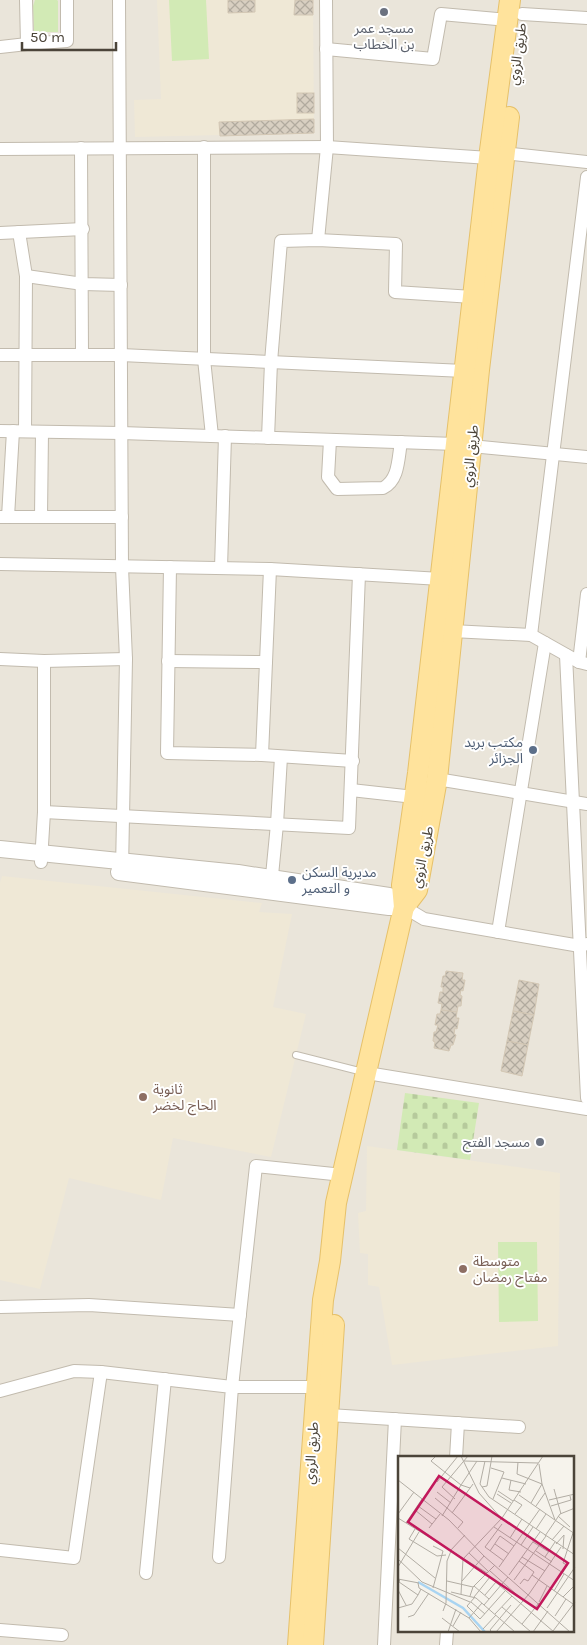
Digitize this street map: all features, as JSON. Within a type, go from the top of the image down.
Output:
[{"type":"main road","name":"طريق الزوي","points":[[298,1645],[323,1387],[323,1300],[330,1261],[336,1203],[404,907],[402,885],[441,580],[463,445],[516,8]]},
{"type":"main road","name":"طريق الزوي","points":[[404,907],[417,890],[437,779],[452,631],[463,445],[464,371],[473,297],[497,156]]},
{"type":"main road","name":"طريق الزوي","points":[[313,1645],[329,1415],[323,1387]]},
{"type":"street","points":[[26,0],[28,44]]},
{"type":"street","points":[[0,47],[67,41],[67,0]]},
{"type":"street","points":[[119,0],[122,567],[126,659],[122,867]]},
{"type":"street","points":[[318,240],[327,147],[326,0]]},
{"type":"street","points":[[326,49],[433,58],[441,14],[516,8],[587,18]]},
{"type":"street","points":[[204,147],[204,359],[219,436],[221,568]]},
{"type":"street","points":[[0,149],[327,147],[587,162]]},
{"type":"street","points":[[82,148],[82,355]]},
{"type":"street","points":[[531,636],[587,177]]},
{"type":"street","points":[[0,233],[83,229]]},
{"type":"street","points":[[19,232],[26,276],[26,355],[13,431],[4,517],[122,517]]},
{"type":"street","points":[[268,438],[271,362],[281,241],[318,240],[396,244],[395,292],[473,297]]},
{"type":"street","points":[[26,276],[82,284],[121,284]]},
{"type":"street","points":[[0,355],[121,355],[464,371]]},
{"type":"street","points":[[13,431],[401,442],[463,445],[587,457]]},
{"type":"street","points":[[41,517],[42,432]]},
{"type":"street","points":[[330,440],[328,477],[337,489],[383,488],[389,485],[394,479],[401,442]]},
{"type":"street","points":[[0,564],[270,569],[441,580]]},
{"type":"street","points":[[170,568],[167,753],[262,755],[352,761]]},
{"type":"street","points":[[262,755],[270,569]]},
{"type":"street","points":[[44,812],[349,828],[359,574]]},
{"type":"street","points":[[452,631],[531,636],[583,663],[587,595]]},
{"type":"street","points":[[498,932],[545,643]]},
{"type":"street","points":[[566,655],[573,803],[584,945],[587,1098]]},
{"type":"street","points":[[0,659],[44,661],[126,659]]},
{"type":"street","points":[[41,857],[44,812],[44,661]]},
{"type":"street","points":[[168,661],[266,662]]},
{"type":"street","points":[[271,885],[281,757]]},
{"type":"street","points":[[437,779],[587,804]]},
{"type":"street","points":[[350,790],[414,797]]},
{"type":"street","points":[[0,849],[41,857],[271,885],[389,907],[404,907],[424,919],[584,945]]},
{"type":"street","points":[[0,858],[41,857]]},
{"type":"street","points":[[367,1073],[587,1108]]},
{"type":"street","points":[[219,1557],[232,1387],[256,1166],[343,1175]]},
{"type":"street","points":[[0,1307],[89,1305],[240,1315]]},
{"type":"street","points":[[0,1391],[74,1371],[101,1372],[232,1387],[323,1387]]},
{"type":"street","points":[[0,1550],[74,1558],[101,1372]]},
{"type":"street","points":[[146,1573],[165,1379]]},
{"type":"street","points":[[329,1415],[519,1427]]},
{"type":"street","points":[[384,1645],[395,1419]]},
{"type":"street","points":[[456,1456],[458,1423]]},
{"type":"street","points":[[0,1630],[62,1635]]},
{"type":"street","points":[[446,1632],[446,1645]]},
{"type":"lane","points":[[296,1055],[367,1073]]},
{"type":"shaded area","points":[[0,0],[587,0],[587,1645],[0,1645]]},
{"type":"shaded area","points":[[157,0],[313,0],[314,133],[135,137],[134,100],[161,99]]},
{"type":"shaded area","name":"ثانوية الحاج لخضر","points":[[2,876],[262,903],[259,912],[292,914],[273,1007],[306,1014],[271,1157],[173,1138],[161,1200],[69,1178],[40,1289],[0,1280],[0,883]]},
{"type":"shaded area","name":"متوسطة مفتاح رمضان","points":[[367,1146],[560,1173],[558,1346],[392,1365],[379,1287],[368,1285],[368,1254],[360,1253],[358,1213],[366,1211]]},
{"type":"green space","points":[[35,0],[58,1],[58,32],[34,32],[33,6]]},
{"type":"green space","points":[[169,0],[206,0],[209,59],[172,61]]},
{"type":"green space","points":[[405,1093],[479,1103],[470,1160],[397,1150]]},
{"type":"green space","points":[[498,1242],[537,1242],[538,1321],[499,1322]]},
{"type":"building","points":[[228,0],[255,0],[255,12],[228,13]]},
{"type":"building","points":[[295,0],[313,0],[313,15],[294,15]]},
{"type":"building","points":[[297,93],[314,93],[314,113],[297,113]]},
{"type":"building","points":[[314,119],[314,133],[220,136],[219,122]]},
{"type":"building","points":[[446,971],[463,973],[462,980],[465,980],[463,991],[461,990],[460,995],[462,996],[461,1006],[458,1006],[457,1012],[441,1010],[442,1004],[438,1003],[440,992],[443,992],[443,987],[441,987]]},
{"type":"building","points":[[519,980],[539,984],[534,1015],[513,1011]]},
{"type":"building","points":[[441,1010],[457,1012],[456,1018],[459,1018],[457,1029],[455,1028],[454,1034],[456,1035],[453,1045],[451,1045],[449,1051],[434,1048],[434,1032],[436,1032],[438,1025],[435,1025],[437,1014],[440,1014]]},
{"type":"building","points":[[513,1011],[534,1015],[528,1045],[507,1041]]},
{"type":"building","points":[[507,1041],[528,1045],[522,1076],[501,1071]]},
{"type":"place","name":"مسجد عمر بن الخطاب","points":[[384,12]]},
{"type":"place","name":"مكتب بريد الجزائر","points":[[533,750]]},
{"type":"place","name":"مديرية السكن و التعمير","points":[[292,880]]},
{"type":"place","name":"ثانوية الحاج لخضر","points":[[143,1097]]},
{"type":"place","name":"مسجد الفتح","points":[[540,1142]]},
{"type":"place","name":"متوسطة مفتاح رمضان","points":[[463,1269]]}]
